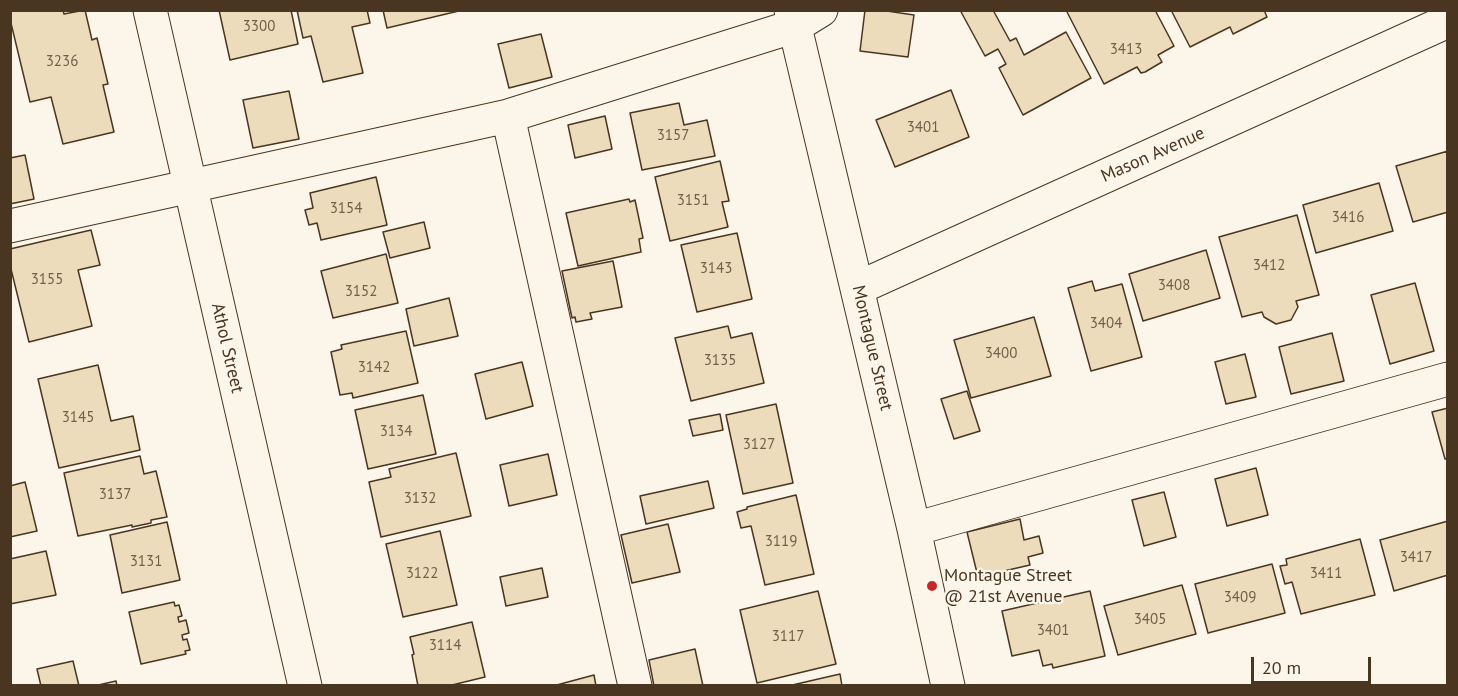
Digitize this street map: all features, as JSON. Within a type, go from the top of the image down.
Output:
[{"type":"street","name":"Athol Street","points":[[150,10],[305,686]]},
{"type":"street","points":[[10,226],[508,116],[802,16]]},
{"type":"street","name":"Montague Street","points":[[802,16],[858,288],[948,686]]},
{"type":"street","name":"Mason Avenue","points":[[858,288],[1448,21]]},
{"type":"street","points":[[508,116],[635,686]]},
{"type":"street","points":[[914,529],[1448,379]]},
{"type":"building","points":[[63,10],[64,14],[85,10],[92,40],[97,38],[108,84],[103,85],[114,132],[63,144],[51,97],[30,102],[10,11]]},
{"type":"building","points":[[219,10],[291,10],[298,44],[230,60]]},
{"type":"building","points":[[297,10],[367,10],[370,23],[352,27],[363,73],[323,82],[311,36],[303,38]]},
{"type":"building","points":[[383,10],[463,10],[387,28]]},
{"type":"building","points":[[865,10],[914,15],[908,57],[860,51]]},
{"type":"building","points":[[960,10],[993,10],[1010,41],[1016,38],[1024,55],[1066,32],[1091,78],[1023,115],[999,68],[1006,64],[998,49],[985,56]]},
{"type":"building","points":[[1066,10],[1155,10],[1174,46],[1158,55],[1162,62],[1145,72],[1141,73],[1137,67],[1104,84]]},
{"type":"building","points":[[1171,10],[1264,10],[1267,17],[1233,34],[1230,27],[1190,47]]},
{"type":"building","points":[[541,34],[552,77],[509,88],[498,44]]},
{"type":"building","points":[[951,90],[969,137],[895,167],[876,120]]},
{"type":"building","points":[[289,91],[299,139],[253,148],[243,100]]},
{"type":"building","points":[[679,103],[684,125],[707,120],[715,156],[642,170],[630,113]]},
{"type":"building","points":[[605,116],[612,149],[575,158],[568,125]]},
{"type":"building","points":[[1448,151],[1448,212],[1413,222],[1396,166]]},
{"type":"building","points":[[25,155],[34,199],[10,204],[10,158]]},
{"type":"building","points":[[720,161],[729,201],[722,202],[728,227],[670,241],[655,177]]},
{"type":"building","points":[[376,177],[387,225],[321,240],[317,223],[309,225],[305,210],[313,208],[310,193]]},
{"type":"building","points":[[1379,183],[1393,231],[1316,253],[1303,205]]},
{"type":"building","points":[[629,199],[630,202],[635,200],[643,238],[639,239],[641,252],[578,266],[566,213]]},
{"type":"building","points":[[1297,215],[1319,295],[1296,301],[1298,307],[1291,320],[1276,324],[1264,317],[1262,312],[1242,317],[1219,237]]},
{"type":"building","points":[[424,222],[430,248],[390,258],[383,232]]},
{"type":"building","points":[[91,230],[100,265],[78,270],[92,326],[29,342],[10,265],[10,249]]},
{"type":"building","points":[[737,233],[752,299],[697,312],[681,245]]},
{"type":"building","points":[[1206,250],[1220,298],[1143,321],[1129,274]]},
{"type":"building","points":[[386,254],[398,303],[333,318],[321,271]]},
{"type":"building","points":[[613,261],[622,307],[590,313],[592,319],[576,322],[575,317],[572,318],[562,271]]},
{"type":"building","points":[[1092,281],[1095,291],[1122,284],[1142,357],[1091,371],[1068,288]]},
{"type":"building","points":[[1415,283],[1434,351],[1390,364],[1371,295]]},
{"type":"building","points":[[449,298],[458,336],[414,346],[406,309]]},
{"type":"building","points":[[1034,317],[1051,376],[971,398],[954,340]]},
{"type":"building","points":[[728,326],[731,338],[752,333],[764,383],[691,401],[675,338]]},
{"type":"building","points":[[406,331],[418,383],[353,398],[352,393],[340,395],[331,352],[342,349],[341,345]]},
{"type":"building","points":[[1332,333],[1344,381],[1291,394],[1279,347]]},
{"type":"building","points":[[1245,354],[1256,397],[1226,404],[1215,362]]},
{"type":"building","points":[[522,362],[533,406],[486,419],[475,374]]},
{"type":"building","points":[[98,365],[111,421],[133,416],[140,450],[59,468],[38,379]]},
{"type":"building","points":[[967,391],[980,431],[954,439],[941,399]]},
{"type":"building","points":[[423,395],[436,454],[368,469],[355,410]]},
{"type":"building","points":[[776,404],[793,483],[743,494],[726,415]]},
{"type":"building","points":[[1448,408],[1448,458],[1445,459],[1432,412]]},
{"type":"building","points":[[720,414],[723,430],[693,436],[689,420]]},
{"type":"building","points":[[456,453],[471,516],[381,537],[369,482],[391,477],[389,469]]},
{"type":"building","points":[[548,454],[557,495],[509,506],[500,465]]},
{"type":"building","points":[[140,456],[144,474],[156,471],[167,517],[151,520],[151,523],[78,536],[64,473]]},
{"type":"building","points":[[1256,468],[1268,515],[1227,526],[1215,479]]},
{"type":"building","points":[[708,481],[714,508],[646,524],[640,496]]},
{"type":"building","points":[[25,482],[37,531],[10,537],[10,486]]},
{"type":"building","points":[[1164,492],[1176,537],[1144,546],[1132,500]]},
{"type":"building","points":[[796,495],[814,574],[765,585],[751,526],[741,528],[737,512],[747,507]]},
{"type":"building","points":[[1020,519],[1024,540],[1039,536],[1043,553],[1028,557],[1030,565],[978,577],[967,532]]},
{"type":"building","points":[[1448,521],[1448,575],[1394,591],[1380,540]]},
{"type":"building","points":[[167,522],[180,580],[122,593],[110,535]]},
{"type":"building","points":[[668,524],[680,572],[632,583],[621,535]]},
{"type":"building","points":[[440,531],[457,605],[403,617],[386,544]]},
{"type":"building","points":[[1360,539],[1375,595],[1301,614],[1292,582],[1285,584],[1280,566],[1287,565],[1286,559]]},
{"type":"building","points":[[46,551],[56,595],[10,604],[10,559]]},
{"type":"building","points":[[1272,564],[1285,613],[1208,633],[1195,584]]},
{"type":"building","points":[[542,568],[548,597],[506,606],[500,577]]},
{"type":"building","points":[[1182,585],[1196,634],[1118,655],[1104,606]]},
{"type":"building","points":[[818,591],[836,664],[757,683],[740,610]]},
{"type":"building","points":[[1090,591],[1105,656],[1053,668],[1052,664],[1043,666],[1039,650],[1012,656],[1002,611]]},
{"type":"building","points":[[174,602],[175,606],[179,605],[182,616],[178,617],[179,622],[186,620],[189,633],[182,635],[183,640],[187,639],[190,650],[185,651],[186,654],[141,664],[129,612]]},
{"type":"building","points":[[472,622],[485,677],[448,686],[418,686],[410,637]]},
{"type":"building","points":[[695,649],[703,686],[654,686],[649,660]]},
{"type":"building","points":[[73,661],[79,686],[41,686],[37,669]]},
{"type":"building","points":[[840,674],[842,686],[788,686]]},
{"type":"building","points":[[594,675],[596,686],[553,686]]},
{"type":"building","points":[[116,681],[117,686],[94,686]]},
{"type":"place","name":"Montague Street @ 21st Avenue","points":[[932,586]]}]
